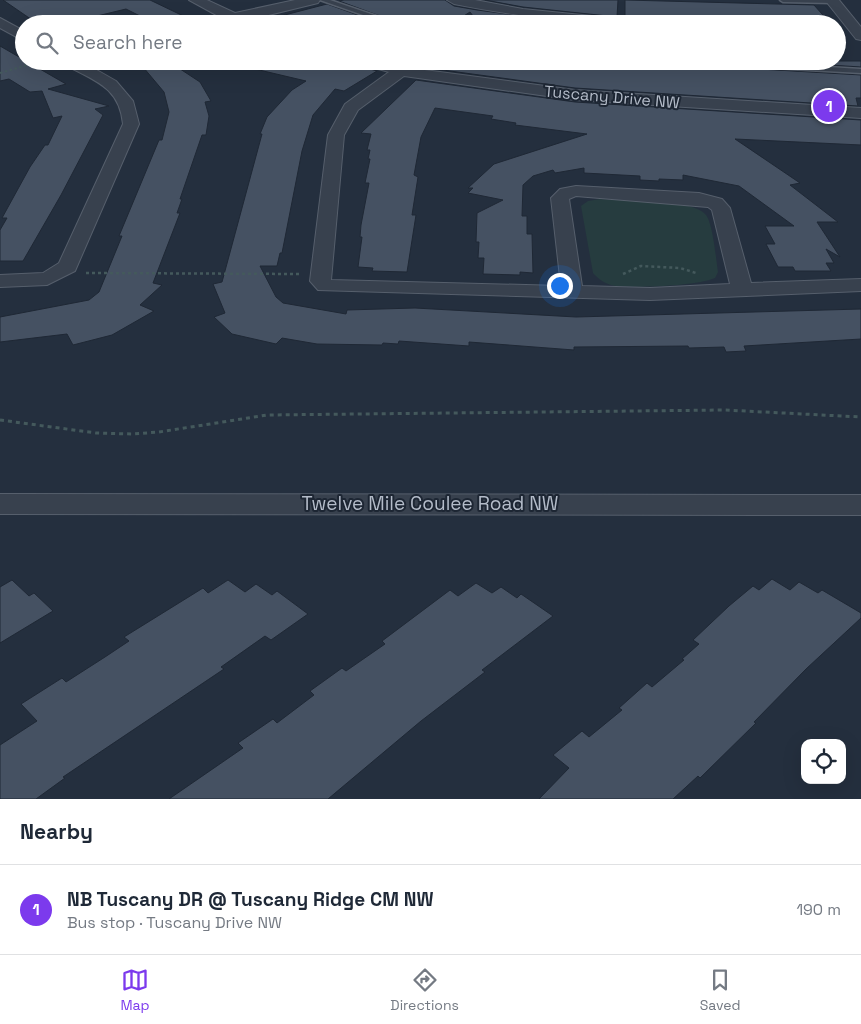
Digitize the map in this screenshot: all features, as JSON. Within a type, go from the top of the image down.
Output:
[{"type":"street","points":[[196,0],[228,15]]},
{"type":"street","points":[[242,15],[313,0]]},
{"type":"street","points":[[832,0],[844,15]]},
{"type":"street","points":[[462,1],[550,15]]},
{"type":"street","points":[[846,18],[859,34]]},
{"type":"street","points":[[0,22],[15,31]]},
{"type":"street","points":[[846,33],[859,34]]},
{"type":"street","points":[[0,281],[47,279],[68,268],[131,124],[131,111],[126,98],[111,83],[86,70]]},
{"type":"street","name":"Tuscany Drive NW","points":[[397,70],[575,95],[861,113]]},
{"type":"street","points":[[401,71],[350,107],[336,135],[320,281],[325,286],[650,294],[861,285]]},
{"type":"street","points":[[572,293],[560,198],[566,193],[576,191],[699,198],[716,203],[721,208],[742,289]]},
{"type":"street","name":"Twelve Mile Coulee Road NW","points":[[0,504],[861,505]]},
{"type":"lane","points":[[323,0],[369,15]]},
{"type":"lane","points":[[782,0],[832,0]]},
{"type":"lane","points":[[843,70],[861,71]]},
{"type":"path","points":[[0,73],[15,69]]},
{"type":"path","points":[[63,272],[321,274]]},
{"type":"path","points":[[0,420],[88,432],[132,434],[159,432],[267,415],[725,410],[861,418]]},
{"type":"green space","points":[[600,199],[673,203],[699,210],[706,215],[711,226],[718,272],[715,278],[681,285],[638,287],[613,285],[601,280],[593,273],[581,206],[588,201]]},
{"type":"building","points":[[3,0],[150,0],[181,15],[138,15],[126,9],[101,15],[25,15]]},
{"type":"building","points":[[445,0],[454,6],[514,15],[472,15],[470,12],[465,15],[377,15],[339,1]]},
{"type":"building","points":[[485,0],[618,0],[617,15],[598,15],[523,7]]},
{"type":"building","points":[[625,0],[814,5],[823,15],[625,15]]},
{"type":"building","points":[[327,4],[358,15],[285,15]]},
{"type":"building","points":[[0,46],[15,55],[15,70],[42,70],[66,84],[48,89],[109,106],[95,109],[103,115],[61,195],[23,261],[0,261],[0,230],[7,218],[2,218],[30,167],[45,145],[48,145],[62,116],[53,118],[42,91],[30,92],[9,79],[0,81]]},
{"type":"building","points":[[846,61],[861,61],[861,67],[846,66]]},
{"type":"building","points":[[146,70],[182,70],[200,82],[211,101],[205,102],[209,116],[206,135],[202,135],[180,199],[182,199],[177,213],[180,213],[153,283],[162,285],[140,305],[154,311],[112,335],[73,345],[67,334],[0,342],[0,317],[89,300],[99,292],[122,236],[119,236],[159,140],[162,140],[169,112],[164,92]]},
{"type":"building","points":[[259,70],[377,71],[344,91],[335,89],[313,115],[302,151],[282,253],[280,253],[277,266],[260,266],[276,297],[283,303],[346,314],[347,310],[415,308],[576,317],[861,309],[861,339],[744,346],[746,351],[726,352],[724,347],[574,347],[574,350],[469,342],[469,346],[399,341],[398,344],[383,343],[382,345],[317,344],[282,338],[276,344],[232,334],[214,317],[225,313],[213,284],[222,282],[262,134],[260,134],[267,117],[292,90],[306,81]]},
{"type":"building","points":[[443,70],[777,70],[861,75],[861,98],[856,98],[858,106],[575,88]]},
{"type":"building","points":[[416,80],[575,102],[861,120],[861,145],[735,139],[800,183],[790,185],[838,222],[817,222],[840,257],[826,249],[834,263],[826,263],[831,271],[795,271],[793,267],[778,267],[766,244],[775,244],[765,226],[794,226],[739,186],[683,175],[683,180],[640,180],[640,176],[584,173],[584,168],[555,173],[553,170],[533,176],[523,185],[522,216],[527,216],[527,234],[532,234],[533,273],[520,272],[520,275],[483,274],[484,258],[478,258],[479,242],[476,242],[477,213],[503,200],[468,193],[473,188],[468,188],[494,164],[587,134],[515,125],[516,123],[491,119],[493,116],[435,108],[421,137],[414,175],[418,177],[412,215],[416,215],[407,272],[372,271],[373,268],[358,267],[362,237],[360,237],[361,225],[369,183],[365,183],[370,159],[368,159],[370,150],[367,150],[371,134],[361,133]]},
{"type":"building","points":[[772,579],[790,590],[799,582],[818,593],[822,590],[861,613],[861,618],[806,669],[754,722],[756,723],[700,778],[698,776],[673,799],[539,799],[569,768],[553,755],[582,731],[589,737],[622,710],[619,708],[647,683],[652,687],[684,660],[682,659],[699,644],[693,640],[729,606],[753,586],[759,590]]},
{"type":"building","points":[[12,580],[29,596],[34,593],[53,611],[0,643],[0,587]]},
{"type":"building","points":[[228,580],[245,592],[256,584],[272,595],[277,591],[308,614],[271,640],[265,636],[221,667],[224,669],[63,777],[65,778],[36,799],[0,799],[0,745],[37,721],[21,704],[62,678],[66,682],[129,641],[124,637],[203,588],[208,593]]},
{"type":"building","points":[[476,583],[492,593],[501,587],[517,598],[521,594],[553,616],[482,670],[485,672],[421,721],[328,799],[169,799],[243,748],[238,743],[273,719],[277,723],[314,695],[310,691],[342,668],[346,671],[385,644],[382,641],[450,590],[458,596]]},
{"type":"place","name":"NB Tuscany DR @ Tuscany Ridge CM NW","points":[[829,106]]}]
